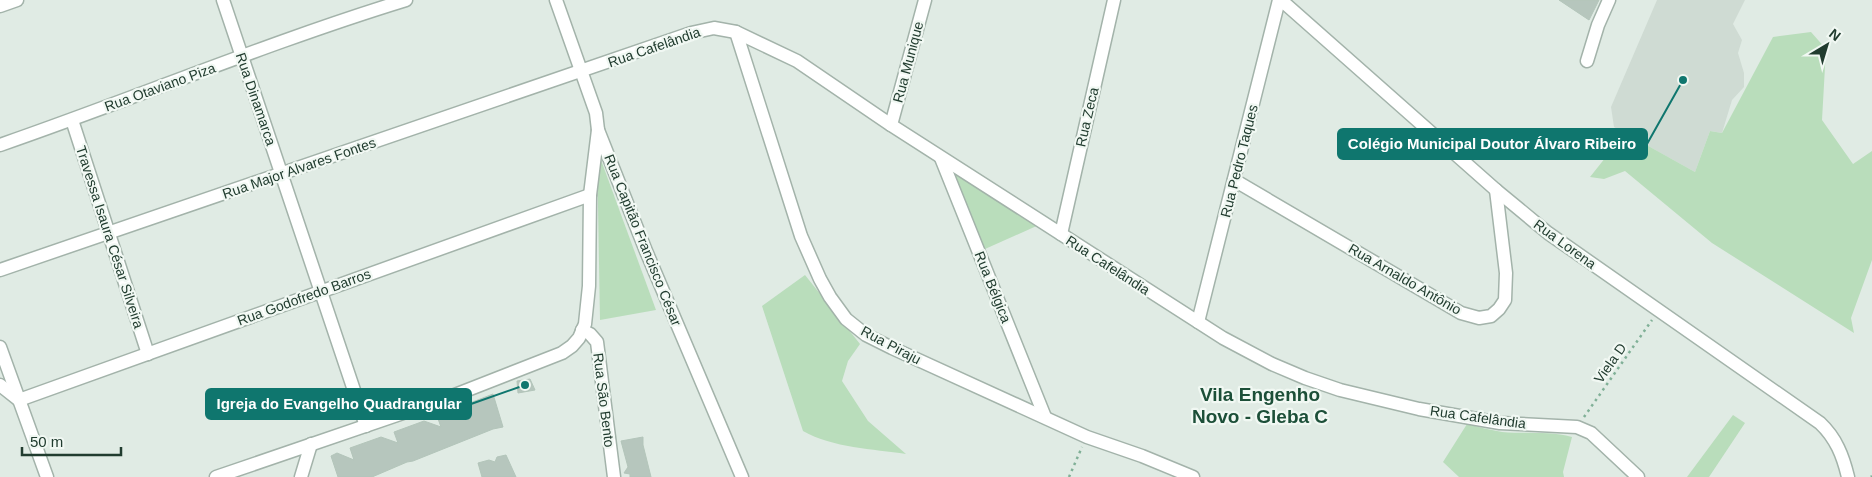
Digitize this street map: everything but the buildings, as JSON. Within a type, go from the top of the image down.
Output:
[{"type":"street","points":[[0,6],[17,0]]},
{"type":"street","name":"Rua Dinamarca","points":[[223,0],[366,426]]},
{"type":"street","name":"Rua Otaviano Piza","points":[[0,145],[242,56],[406,0]]},
{"type":"street","name":"Rua Capitão Francisco César","points":[[556,0],[596,113],[598,130],[646,250],[742,477]]},
{"type":"street","name":"Rua Munique","points":[[890,125],[925,0]]},
{"type":"street","name":"Rua Zeca","points":[[1061,234],[1114,0]]},
{"type":"street","name":"Rua Pedro Taques","points":[[1198,322],[1280,0]]},
{"type":"street","name":"Rua Lorena","points":[[1280,0],[1496,190],[1548,233],[1820,423],[1830,432],[1838,445],[1848,477]]},
{"type":"street","points":[[1587,60],[1598,25],[1609,0]]},
{"type":"street","name":"Rua Cafelândia","points":[[598,66],[691,33],[714,28],[736,32],[797,61],[890,125],[1223,338],[1272,364],[1340,390],[1419,409],[1500,423],[1577,427],[1591,433],[1638,477]]},
{"type":"street","name":"Rua Piraju","points":[[736,32],[801,236],[830,297],[846,318],[866,335],[883,344],[1087,437],[1142,456],[1193,477]]},
{"type":"street","name":"Rua Major Alvares Fontes","points":[[0,270],[598,66]]},
{"type":"street","name":"Travessa Isaura César Silveira","points":[[72,120],[148,354]]},
{"type":"street","points":[[216,477],[447,398],[562,353],[572,346],[585,324],[588,305],[590,194],[598,130]]},
{"type":"street","name":"Rua Bélgica","points":[[942,158],[1045,417]]},
{"type":"street","name":"Rua Arnaldo Antônio","points":[[1234,180],[1461,313],[1479,318],[1491,316],[1506,300],[1506,273],[1496,190]]},
{"type":"street","name":"Rua Godofredo Barros","points":[[19,400],[590,194]]},
{"type":"street","name":"Rua São Bento","points":[[582,330],[590,334],[597,342],[614,477]]},
{"type":"street","points":[[0,347],[47,477]]},
{"type":"street","points":[[0,384],[19,400]]},
{"type":"street","points":[[300,477],[311,444]]},
{"type":"path","name":"Viela D","points":[[1577,427],[1659,310]]},
{"type":"path","points":[[1069,477],[1087,437]]},
{"type":"shaded area","points":[[1657,0],[1745,0],[1733,24],[1742,40],[1738,53],[1744,73],[1744,87],[1732,100],[1722,133],[1710,131],[1695,172],[1614,127],[1611,107]]},
{"type":"green space","points":[[1811,32],[1826,49],[1822,120],[1853,164],[1872,151],[1872,260],[1851,318],[1854,333],[1712,243],[1625,171],[1604,179],[1590,177],[1625,133],[1695,172],[1710,131],[1722,133],[1773,37]]},
{"type":"green space","points":[[597,149],[656,310],[600,320]]},
{"type":"green space","points":[[946,164],[1041,224],[985,249]]},
{"type":"green space","points":[[805,275],[860,344],[848,361],[842,381],[868,421],[906,454],[840,444],[815,437],[803,431],[762,306]]},
{"type":"green space","points":[[1733,415],[1745,423],[1709,477],[1687,477]]},
{"type":"green space","points":[[1467,424],[1502,432],[1546,433],[1572,437],[1563,472],[1564,477],[1459,477],[1443,462]]},
{"type":"place","name":"Colégio Municipal Doutor Álvaro Ribeiro","points":[[1683,80]]},
{"type":"place","name":"Igreja do Evangelho Quadrangular","points":[[525,385]]},
{"type":"district","name":"Vila Engenho Novo - Gleba C","points":[[1260,405]]}]
